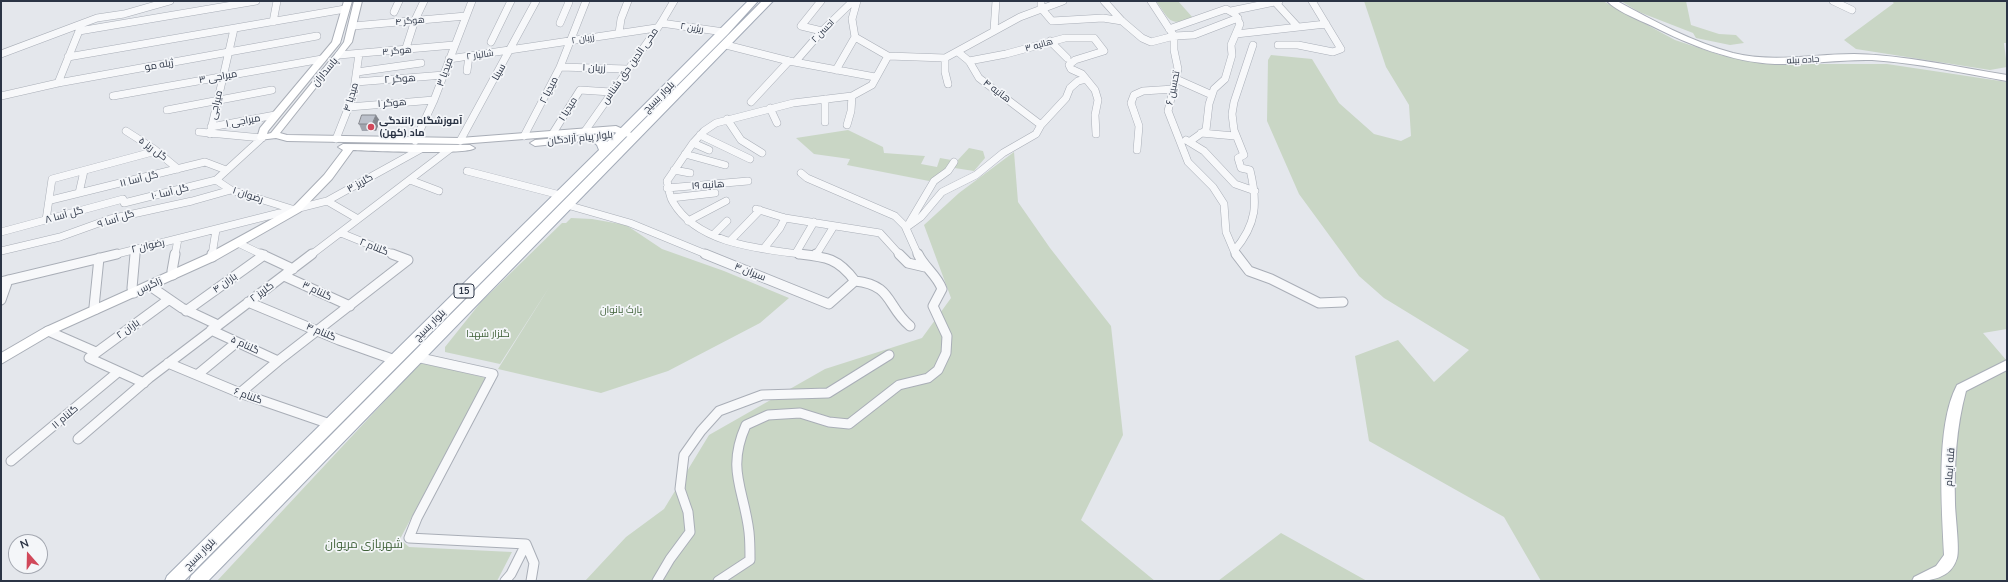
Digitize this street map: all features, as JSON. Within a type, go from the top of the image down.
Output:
[{"type":"main road","name":"پاسداران","points":[[276,135],[275,132],[348,42],[358,1]]},
{"type":"main road","name":"بلوار بسیج","points":[[173,581],[395,360],[564,200],[636,136],[725,39],[753,1]]},
{"type":"main road","name":"بلوار بسیج","points":[[198,581],[416,357],[564,200],[605,150],[768,1]]},
{"type":"main road","name":"جاده بیله","points":[[1611,1],[1669,32],[1714,49],[1739,56],[1773,61],[1854,57],[1898,61],[2007,78]]},
{"type":"main road","points":[[276,135],[262,138],[262,130],[336,43],[347,5]]},
{"type":"main road","name":"بلوار پیام آزادگان","points":[[262,138],[268,142],[292,145],[350,148],[418,145],[616,129],[622,133]]},
{"type":"main road","points":[[622,133],[636,136]]},
{"type":"main road","name":"بلوار پیام آزادگان","points":[[276,135],[287,138],[336,139],[450,149],[595,138],[622,133]]},
{"type":"main road","points":[[595,138],[602,143],[605,150]]},
{"type":"main road","name":"زاگرس","points":[[1,359],[48,331],[212,257],[296,210],[328,177],[350,148]]},
{"type":"main road","name":"قله ایمام","points":[[1919,581],[1941,570],[1951,557],[1948,488],[1954,409],[1961,388],[2007,365]]},
{"type":"street","points":[[1,54],[97,18],[124,14],[170,1]]},
{"type":"street","points":[[58,82],[79,31],[256,1]]},
{"type":"street","points":[[273,22],[277,1]]},
{"type":"street","points":[[394,12],[399,1]]},
{"type":"street","points":[[405,50],[415,20],[424,1]]},
{"type":"street","name":"میدیا ۳","points":[[418,145],[454,45],[472,1]]},
{"type":"street","points":[[491,42],[511,1]]},
{"type":"street","name":"سینا","points":[[460,141],[536,1]]},
{"type":"street","name":"میدیا ۲","points":[[524,136],[560,66],[580,11],[586,1]]},
{"type":"street","points":[[619,33],[621,19],[628,1]]},
{"type":"street","name":"محی الدین حق شناس","points":[[585,131],[627,69],[661,23],[674,1]]},
{"type":"street","points":[[821,1],[801,26],[822,31]]},
{"type":"street","name":"احسن ۲","points":[[751,102],[853,1]]},
{"type":"street","points":[[836,70],[855,37],[852,19],[857,1]]},
{"type":"street","points":[[994,30],[996,1]]},
{"type":"street","points":[[855,37],[888,56],[945,58],[1041,4],[1063,1]]},
{"type":"street","points":[[1104,1],[1122,21],[1147,41],[1151,42],[1174,36],[1194,35],[1238,18]]},
{"type":"street","points":[[1151,1],[1174,36]]},
{"type":"street","points":[[1239,1],[1245,8]]},
{"type":"street","points":[[1169,29],[1224,9],[1231,11],[1277,1],[1298,27]]},
{"type":"street","points":[[1278,45],[1298,45],[1334,52],[1341,49],[1340,45],[1312,1]]},
{"type":"street","points":[[1833,1],[1852,10]]},
{"type":"street","points":[[560,23],[569,2]]},
{"type":"street","points":[[1041,4],[1052,21],[1103,18],[1122,21]]},
{"type":"street","points":[[68,57],[273,22],[347,5]]},
{"type":"street","points":[[564,12],[580,11]]},
{"type":"street","points":[[1189,142],[1206,130],[1208,104],[1214,89],[1225,79],[1232,55],[1231,46],[1237,28],[1240,24],[1238,18],[1231,11]]},
{"type":"street","name":"هوگر ۴","points":[[353,26],[466,16]]},
{"type":"street","name":"ریژین ۲","points":[[661,23],[725,39],[792,61],[875,77]]},
{"type":"street","points":[[1236,34],[1326,24]]},
{"type":"street","name":"زریان ۲","points":[[510,51],[656,28]]},
{"type":"street","name":"میراجی","points":[[210,134],[227,53],[234,29]]},
{"type":"street","name":"ژیله مو","points":[[1,96],[58,82],[317,36]]},
{"type":"street","name":"هانیه ۳","points":[[969,61],[990,58],[1050,41],[1082,36],[1094,38],[1104,51],[1091,57],[1070,63],[1069,66],[1071,69],[1082,74],[1086,79]]},
{"type":"street","name":"تحسین ۶","points":[[1174,36],[1174,50],[1178,69],[1168,111],[1188,162],[1213,187],[1224,204],[1226,232],[1234,251],[1249,271],[1271,279],[1319,303],[1343,302]]},
{"type":"street","points":[[1050,41],[1067,58]]},
{"type":"street","name":"هوگر ۳","points":[[339,55],[454,45]]},
{"type":"street","points":[[1234,251],[1246,238],[1253,218],[1256,197],[1250,170],[1241,168],[1238,158],[1244,155],[1235,136],[1231,118],[1238,88],[1244,76],[1253,45]]},
{"type":"street","name":"شالیار ۲","points":[[449,59],[510,51]]},
{"type":"street","name":"هانیه ۴","points":[[958,52],[969,61],[979,78],[1041,125]]},
{"type":"street","name":"میدیا ۴","points":[[336,139],[349,106],[356,82],[359,54]]},
{"type":"street","points":[[467,71],[469,56]]},
{"type":"street","points":[[888,56],[875,77],[872,85],[852,96],[793,103],[716,123],[700,135],[693,143],[667,181],[667,188],[678,213],[697,228],[713,235],[731,240],[815,256],[841,265],[855,281],[873,283],[888,295],[901,320],[910,326]]},
{"type":"street","points":[[945,58],[945,72],[948,84]]},
{"type":"street","name":"میراجی ۳","points":[[113,96],[322,59]]},
{"type":"street","points":[[357,72],[420,63]]},
{"type":"street","name":"زریان ۱","points":[[560,66],[627,69]]},
{"type":"street","name":"هوگر ۲","points":[[356,82],[444,75]]},
{"type":"street","points":[[907,227],[921,218],[942,192],[976,175],[1003,153],[1036,134],[1041,125],[1066,98],[1070,88],[1086,79],[1095,90],[1098,100],[1095,115],[1096,134]]},
{"type":"street","points":[[1176,79],[1212,95]]},
{"type":"street","points":[[1137,150],[1139,141],[1139,123],[1136,111],[1131,103],[1134,94],[1143,91],[1174,89]]},
{"type":"street","points":[[167,110],[272,90]]},
{"type":"street","name":"میدیا ۱","points":[[553,133],[580,90],[611,92]]},
{"type":"street","points":[[847,124],[851,111],[852,96]]},
{"type":"street","points":[[825,99],[825,122]]},
{"type":"street","name":"هوگر ۱","points":[[349,106],[434,100]]},
{"type":"street","points":[[770,108],[778,123]]},
{"type":"street","name":"میراجی ۱","points":[[211,127],[275,115]]},
{"type":"street","points":[[727,119],[736,136],[751,148],[762,153]]},
{"type":"street","name":"گل ریز ۵","points":[[126,131],[156,151],[178,169]]},
{"type":"street","points":[[199,132],[262,138]]},
{"type":"street","points":[[1176,133],[1204,151],[1235,184],[1255,191]]},
{"type":"street","points":[[1201,133],[1235,136]]},
{"type":"street","points":[[700,135],[750,158]]},
{"type":"street","points":[[216,180],[262,138]]},
{"type":"street","points":[[693,143],[709,150]]},
{"type":"street","name":"گلریز ۳","points":[[296,210],[327,201],[418,145]]},
{"type":"street","name":"گلریز ۲","points":[[78,439],[168,363],[450,149]]},
{"type":"street","points":[[46,220],[51,200],[52,180],[156,151]]},
{"type":"street","points":[[685,154],[725,165]]},
{"type":"street","name":"گل آسا ۱۱","points":[[51,200],[205,162],[226,170]]},
{"type":"street","points":[[907,227],[934,181],[948,171],[954,162]]},
{"type":"street","points":[[674,170],[690,173]]},
{"type":"street","points":[[79,193],[84,171]]},
{"type":"street","points":[[467,171],[564,200]]},
{"type":"street","points":[[801,172],[807,178],[904,221],[915,249],[925,267]]},
{"type":"street","name":"رضوان ۱","points":[[216,180],[231,190],[296,210]]},
{"type":"street","name":"گل آسا ۱۰","points":[[124,203],[216,180]]},
{"type":"street","points":[[410,180],[439,191]]},
{"type":"street","name":"هانیه ۱۹","points":[[667,188],[748,182]]},
{"type":"street","name":"گل آسا ۹","points":[[1,251],[60,237],[110,219],[192,202],[231,190]]},
{"type":"street","points":[[671,198],[714,193]]},
{"type":"street","name":"گل آسا ۸","points":[[1,232],[122,200],[124,203]]},
{"type":"street","name":"سیران ۴","points":[[564,200],[630,222],[829,304],[855,281]]},
{"type":"street","points":[[327,201],[358,220]]},
{"type":"street","points":[[688,221],[726,201]]},
{"type":"street","name":"رضوان ۲","points":[[5,281],[296,210]]},
{"type":"street","points":[[718,581],[750,560],[749,532],[736,474],[738,443],[746,425],[768,415],[800,413],[829,422],[849,424],[899,385],[928,378],[938,370],[946,353],[947,336],[933,306],[942,288],[938,277],[925,267],[908,262],[880,233],[785,218],[758,210],[731,240]]},
{"type":"street","points":[[765,247],[780,228],[780,224],[785,218]]},
{"type":"street","points":[[713,235],[727,221]]},
{"type":"street","points":[[796,253],[814,222]]},
{"type":"street","points":[[815,256],[834,226]]},
{"type":"street","points":[[212,257],[216,230]]},
{"type":"street","name":"گلنام ۲","points":[[341,233],[408,260],[350,306]]},
{"type":"street","points":[[173,275],[172,271],[178,238]]},
{"type":"street","points":[[238,243],[293,269]]},
{"type":"street","points":[[134,293],[132,288],[136,248]]},
{"type":"street","name":"باران ۴","points":[[186,311],[264,255]]},
{"type":"street","points":[[96,309],[94,307],[99,258]]},
{"type":"street","name":"گلنام ۳","points":[[284,276],[350,306]]},
{"type":"street","points":[[1,300],[5,281]]},
{"type":"street","points":[[150,286],[168,300],[186,311],[218,325]]},
{"type":"street","name":"باران ۲","points":[[118,372],[89,358],[168,300]]},
{"type":"street","name":"گلنام ۴","points":[[248,302],[395,360]]},
{"type":"street","points":[[240,393],[317,330],[350,306]]},
{"type":"street","name":"گلنام ۵","points":[[211,330],[278,361]]},
{"type":"street","points":[[48,331],[96,352]]},
{"type":"street","points":[[196,375],[236,342]]},
{"type":"street","points":[[658,581],[670,559],[690,532],[688,512],[680,489],[684,456],[701,431],[719,411],[762,395],[828,393],[889,355]]},
{"type":"street","points":[[416,357],[493,374],[417,518],[409,538],[473,540],[526,544]]},
{"type":"street","name":"گلنام ۶","points":[[168,363],[240,393],[330,424]]},
{"type":"street","points":[[118,372],[144,383]]},
{"type":"street","name":"گلنام ۱۱","points":[[12,461],[118,372]]},
{"type":"street","points":[[505,581],[511,574],[526,544]]},
{"type":"street","points":[[526,544],[534,563],[531,581]]},
{"type":"green space","points":[[1156,1],[1178,1],[1194,19],[1179,22],[1171,20]]},
{"type":"green space","points":[[1364,1],[1603,1],[1675,40],[1720,55],[1765,64],[1887,64],[2007,82],[2007,329],[1983,333],[2007,361],[2007,581],[1541,581],[1504,517],[1369,441],[1355,356],[1398,340],[1434,382],[1469,350],[1384,298],[1359,276],[1299,194],[1267,121],[1268,60],[1271,55],[1312,59],[1339,103],[1374,134],[1401,141],[1411,136],[1409,105],[1386,67]]},
{"type":"green space","points":[[1621,1],[1686,1],[1691,25],[1719,34],[1736,35],[1744,43],[1730,45],[1696,38],[1693,33],[1639,12]]},
{"type":"green space","points":[[1891,1],[2007,1],[2007,43],[2004,43],[2007,67],[1990,70],[1856,49],[1844,40],[1894,3]]},
{"type":"green space","points":[[848,130],[883,147],[884,153],[925,156],[921,164],[937,167],[940,158],[957,161],[969,148],[983,151],[985,158],[974,171],[948,167],[929,181],[847,165],[850,159],[814,154],[796,138]]},
{"type":"green space","points":[[1014,152],[1018,202],[1050,248],[1111,326],[1123,435],[1081,520],[1155,581],[585,581],[626,537],[664,509],[709,435],[825,369],[922,338],[951,298],[924,225],[959,193]]},
{"type":"green space","name":"پارک بانوان","points":[[571,218],[592,219],[626,225],[662,249],[724,271],[789,298],[760,323],[668,371],[601,393],[498,369],[550,286],[500,364],[445,352],[445,347],[481,302],[562,223],[566,223]]},
{"type":"green space","name":"شهربازی مریوان","points":[[421,362],[486,378],[400,539],[409,547],[512,552],[497,581],[217,581]]},
{"type":"green space","points":[[1281,533],[1367,581],[1218,581]]},
{"type":"building","points":[[362,115],[376,115],[372,124],[359,124]]},
{"type":"place","name":"آموزشگاه رانندگی ماد (کهن)","points":[[371,127]]},
{"type":"park label","name":"گلزار شهدا","points":[[488,334]]}]
